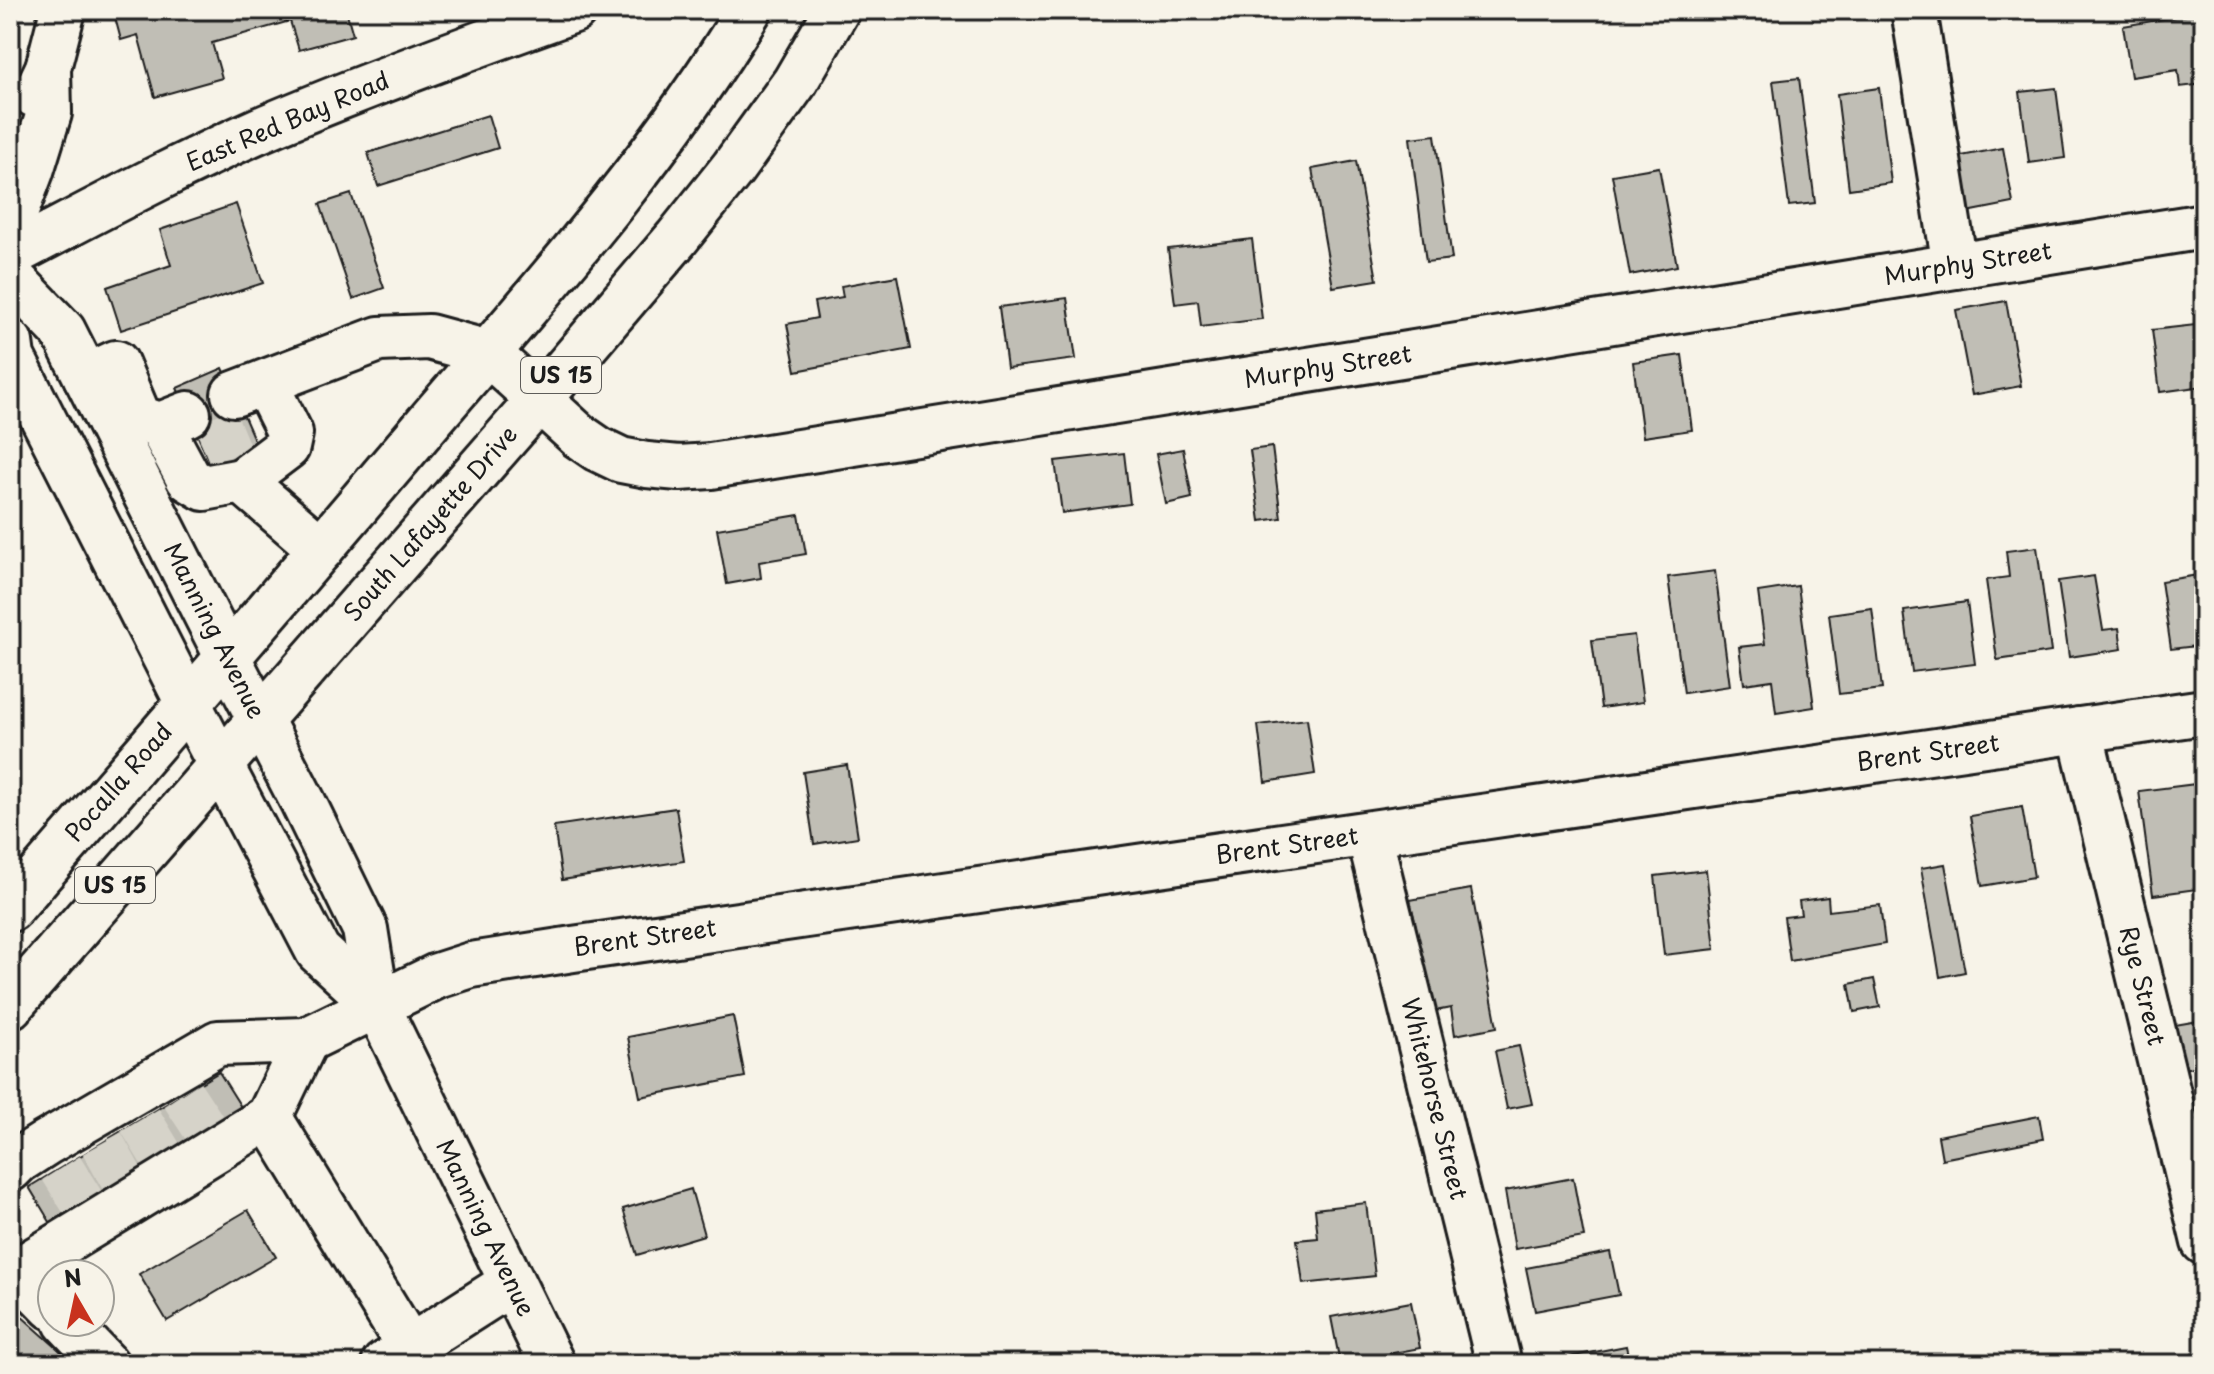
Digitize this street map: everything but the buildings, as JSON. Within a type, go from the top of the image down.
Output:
[{"type":"street","points":[[10,136],[19,127],[48,68],[63,10]]},
{"type":"street","name":"East Red Bay Road","points":[[10,255],[256,132],[457,52],[574,10]]},
{"type":"street","name":"US 15","points":[[227,656],[488,353],[639,169],[706,77],[749,10]]},
{"type":"street","name":"South Lafayette Drive","points":[[220,765],[539,400],[733,168],[795,82],[837,10]]},
{"type":"street","points":[[1914,10],[1955,266]]},
{"type":"street","points":[[10,227],[49,113],[48,68]]},
{"type":"street","name":"Murphy Street","points":[[488,353],[579,436],[598,449],[621,460],[647,465],[679,468],[711,466],[2204,226]]},
{"type":"street","name":"Manning Avenue","points":[[10,276],[63,331],[365,929],[377,1005],[552,1364]]},
{"type":"street","points":[[86,377],[116,363],[139,418],[183,443],[204,488],[242,481],[287,447],[290,433],[257,404],[379,339],[429,337],[488,353]]},
{"type":"street","name":"Manning Avenue","points":[[11,352],[188,703],[318,951],[377,1005]]},
{"type":"street","points":[[146,499],[183,443]]},
{"type":"street","points":[[242,481],[321,549]]},
{"type":"street","name":"Pocalla Road","points":[[10,909],[227,656]]},
{"type":"street","name":"Brent Street","points":[[306,1040],[437,976],[471,965],[2204,712]]},
{"type":"street","name":"Rye Street","points":[[2080,730],[2204,1242]]},
{"type":"street","name":"US 15","points":[[10,1006],[220,765]]},
{"type":"street","name":"Whitehorse Street","points":[[1369,834],[1499,1364]]},
{"type":"street","points":[[72,1184],[193,1111],[218,1043],[306,1040],[269,1117]]},
{"type":"street","points":[[36,1290],[14,1267],[72,1184],[193,1111],[269,1117]]},
{"type":"street","points":[[269,1117],[397,1356],[511,1283]]},
{"type":"street","points":[[10,1169],[18,1161],[72,1184]]},
{"type":"street","points":[[81,1338],[106,1364]]},
{"type":"tunnel","points":[[202,445],[248,426]]},
{"type":"tunnel","points":[[182,1094],[205,1129]]},
{"type":"tunnel","points":[[140,1120],[161,1155]]},
{"type":"tunnel","points":[[102,1143],[122,1179]]},
{"type":"tunnel","points":[[61,1168],[83,1203]]}]
